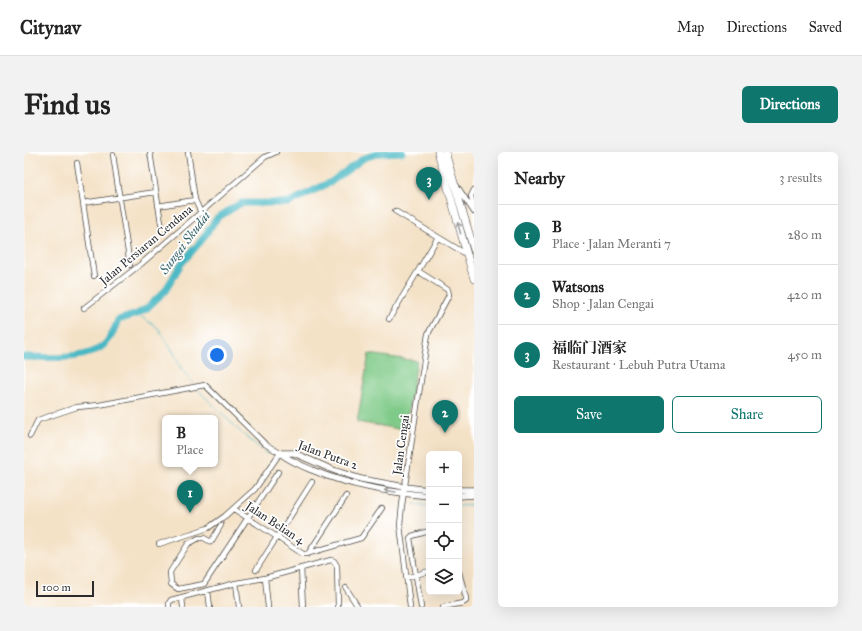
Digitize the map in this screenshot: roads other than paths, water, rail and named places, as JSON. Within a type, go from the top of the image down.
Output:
[{"type":"main road","points":[[438,152],[450,177],[474,250]]},
{"type":"main road","points":[[445,152],[466,254],[474,279]]},
{"type":"street","points":[[150,152],[161,223]]},
{"type":"street","points":[[188,152],[195,200],[201,212]]},
{"type":"street","name":"Jalan Persiaran Cendana","points":[[84,308],[147,259],[265,157],[276,152]]},
{"type":"street","points":[[113,155],[130,265]]},
{"type":"street","points":[[77,163],[94,276]]},
{"type":"street","points":[[450,177],[474,212]]},
{"type":"street","points":[[474,190],[472,196],[474,207]]},
{"type":"street","points":[[83,203],[156,192]]},
{"type":"street","points":[[158,206],[195,200]]},
{"type":"street","points":[[394,211],[466,254]]},
{"type":"street","points":[[389,319],[438,237]]},
{"type":"street","name":"Jalan Cengai","points":[[410,607],[400,525],[402,503],[428,334],[449,295],[448,290],[418,271]]},
{"type":"street","points":[[30,436],[38,420],[70,409],[205,385],[265,444],[280,453],[255,489],[234,509],[208,528],[159,544]]},
{"type":"street","name":"Jalan Putra 2","points":[[280,453],[294,453],[333,470],[361,479],[426,495]]},
{"type":"street","name":"Jalan Putra 2","points":[[280,453],[291,461],[331,478],[359,486],[404,490],[426,490]]},
{"type":"street","points":[[221,525],[211,542],[202,537],[188,544],[170,572],[171,584],[178,589],[204,584],[278,472]]},
{"type":"street","points":[[256,570],[312,482]]},
{"type":"street","points":[[462,490],[474,490]]},
{"type":"street","points":[[462,496],[474,495]]},
{"type":"street","points":[[308,554],[346,496]]},
{"type":"street","name":"Jalan Belian 4","points":[[234,509],[303,554],[308,554],[361,538],[382,508]]},
{"type":"street","points":[[421,607],[410,538],[426,532]]},
{"type":"street","points":[[169,607],[171,600],[236,583],[265,578],[331,560],[334,561],[337,566],[338,607]]},
{"type":"street","points":[[301,568],[303,607]]},
{"type":"street","points":[[406,578],[426,572]]},
{"type":"street","points":[[265,578],[268,607]]},
{"type":"street","points":[[236,583],[239,607]]},
{"type":"street","points":[[443,607],[466,601],[462,583]]},
{"type":"street","points":[[346,588],[358,607]]},
{"type":"street","points":[[208,591],[210,607]]},
{"type":"street","points":[[182,598],[183,607]]},
{"type":"waterway","name":"Sungai Skudai","points":[[24,357],[55,358],[77,356],[88,354],[97,350],[109,339],[118,320],[137,314],[147,308],[165,291],[181,264],[201,241],[217,218],[241,203],[288,203],[331,182],[364,158],[380,153],[402,152]]},
{"type":"waterway","points":[[137,314],[158,328],[174,353],[180,367],[193,383]]},
{"type":"waterway","points":[[197,389],[244,435],[268,455]]},
{"type":"waterway","points":[[414,504],[426,506]]},
{"type":"waterway","points":[[462,506],[474,505]]},
{"type":"place","name":"福临门酒家","points":[[429,200]]},
{"type":"place","name":"Watsons","points":[[445,433]]},
{"type":"place","name":"B","points":[[190,513]]}]
